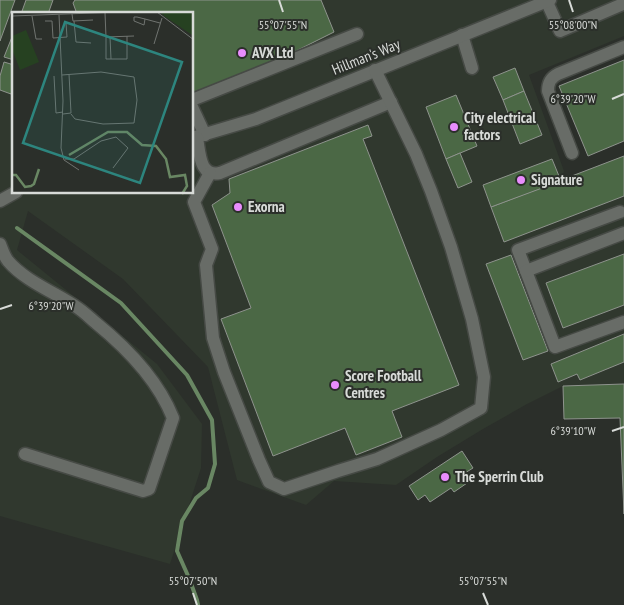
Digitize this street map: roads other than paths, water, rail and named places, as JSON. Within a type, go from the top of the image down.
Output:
[{"type":"street","points":[[547,1],[560,31],[623,4]]},
{"type":"street","name":"Hillman's Way","points":[[198,137],[256,118],[547,1]]},
{"type":"street","points":[[194,99],[356,34]]},
{"type":"street","points":[[462,35],[472,68]]},
{"type":"street","points":[[572,153],[548,91],[549,82],[558,74],[624,48]]},
{"type":"street","points":[[210,173],[194,202],[212,248],[206,265],[213,338],[224,372],[269,482],[284,489],[377,459],[441,430],[481,408],[484,378],[472,319],[451,247],[416,154],[375,70]]},
{"type":"street","points":[[194,117],[203,165],[205,170],[214,174],[391,102]]},
{"type":"street","points":[[0,201],[12,194]]},
{"type":"street","points":[[623,215],[518,250],[555,347],[624,322]]},
{"type":"street","points":[[526,271],[624,233]]},
{"type":"street","points":[[0,244],[7,260],[20,272],[76,306],[133,356],[154,384],[174,418],[149,489],[143,491],[25,454]]},
{"type":"waterway","points":[[17,228],[121,303],[187,375],[212,420],[215,464],[208,488],[196,498],[182,521],[177,551],[198,605]]},
{"type":"place","name":"AVX Ltd","points":[[242,53]]},
{"type":"place","name":"City electrical factors","points":[[454,127]]},
{"type":"place","name":"Signature","points":[[521,180]]},
{"type":"place","name":"Exorna","points":[[238,207]]},
{"type":"place","name":"Score Football Centres","points":[[335,385]]},
{"type":"place","name":"The Sperrin Club","points":[[445,477]]}]
